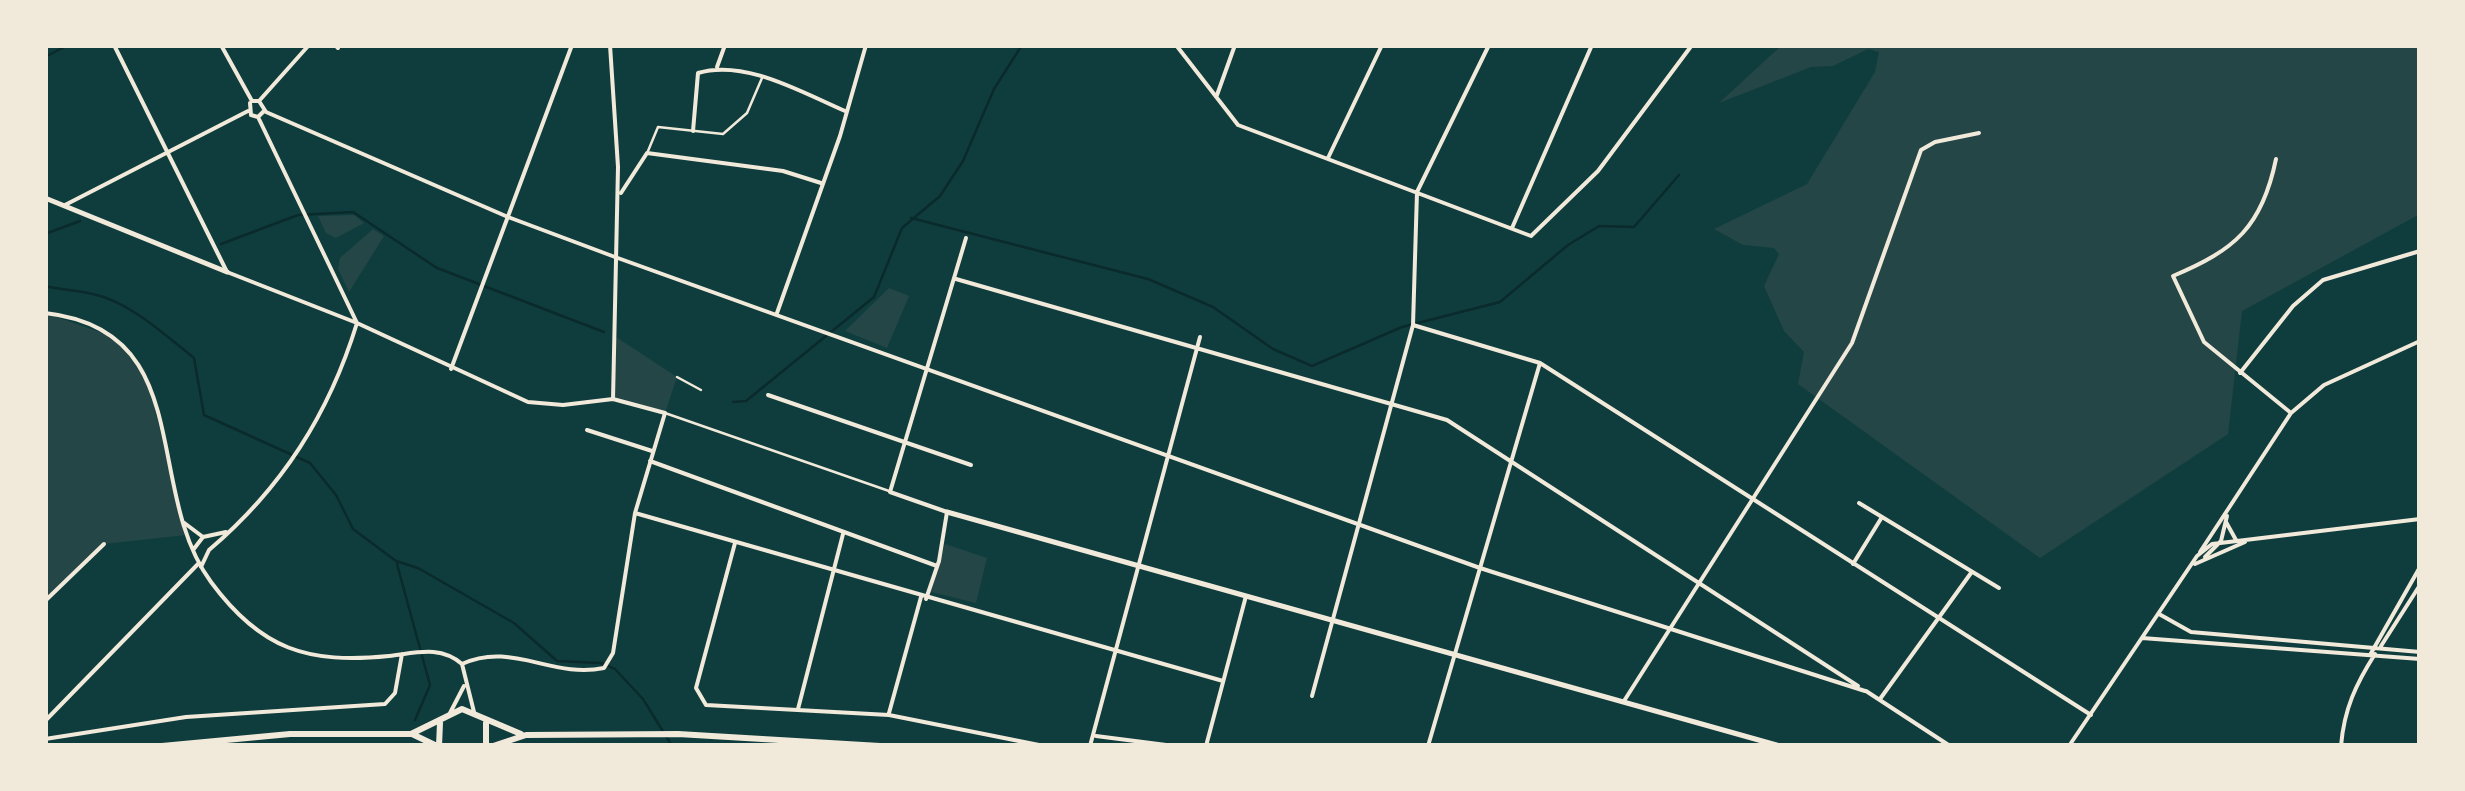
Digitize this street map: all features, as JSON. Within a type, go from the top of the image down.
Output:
[{"type":"main road","points":[[162,746],[290,734],[411,734],[441,722],[450,712],[474,712],[485,722],[526,736]]},
{"type":"main road","points":[[411,734],[438,746],[441,722]]},
{"type":"main road","points":[[485,722],[490,746],[526,736],[678,734],[880,746]]},
{"type":"street","points":[[114,45],[227,272]]},
{"type":"street","points":[[221,45],[252,102]]},
{"type":"street","points":[[252,102],[259,101],[308,45]]},
{"type":"street","points":[[452,369],[572,45]]},
{"type":"street","points":[[610,45],[618,167],[613,399]]},
{"type":"street","points":[[717,68],[725,45]]},
{"type":"street","points":[[777,313],[840,136],[866,45]]},
{"type":"street","points":[[1176,45],[1238,125],[1531,236],[1598,171],[1692,45]]},
{"type":"street","points":[[1217,96],[1235,45]]},
{"type":"street","points":[[1328,158],[1382,45]]},
{"type":"street","points":[[1312,696],[1413,321],[1418,192],[1489,45]]},
{"type":"street","points":[[1512,228],[1592,45]]},
{"type":"street","points":[[1680,45],[1688,52]]},
{"type":"street","points":[[693,131],[698,73],[717,68],[762,77],[845,110]]},
{"type":"street","points":[[618,197],[647,153],[658,127],[723,134],[747,114],[762,77]]},
{"type":"street","points":[[259,101],[264,111],[508,217],[614,257],[1480,568],[1865,691]]},
{"type":"street","points":[[65,205],[248,110],[252,102]]},
{"type":"street","points":[[45,721],[200,566],[209,550],[292,464],[340,379],[358,323],[258,116],[248,110]]},
{"type":"street","points":[[258,116],[264,111]]},
{"type":"street","points":[[1624,701],[1852,343],[1921,150],[1935,142],[1979,133]]},
{"type":"street","points":[[647,153],[783,172],[821,183]]},
{"type":"street","points":[[2276,159],[2258,213],[2240,241],[2173,276],[2204,342],[2292,413]]},
{"type":"street","points":[[45,198],[358,323],[452,369],[537,404],[613,399],[665,413],[947,512],[1780,746]]},
{"type":"street","points":[[890,492],[966,238]]},
{"type":"street","points":[[2240,372],[2293,306],[2323,280],[2420,250]]},
{"type":"street","points":[[956,279],[1447,420],[1950,746]]},
{"type":"street","points":[[45,313],[99,326],[117,338],[144,370],[158,405],[192,550],[200,566],[242,618],[268,639],[294,652],[325,658],[428,651],[448,654],[462,664],[464,686],[474,712]]},
{"type":"street","points":[[1413,321],[1540,363],[2091,715]]},
{"type":"street","points":[[1090,746],[1096,736],[1200,337]]},
{"type":"street","points":[[2202,556],[2213,532],[2226,519],[2292,413],[2324,385],[2420,341]]},
{"type":"street","points":[[1428,746],[1540,363]]},
{"type":"street","points":[[677,377],[701,390]]},
{"type":"street","points":[[768,395],[971,465]]},
{"type":"street","points":[[462,664],[484,654],[566,669],[604,668],[613,653],[635,513],[665,413]]},
{"type":"street","points":[[587,430],[652,451]]},
{"type":"street","points":[[650,461],[937,566]]},
{"type":"street","points":[[1859,503],[1999,588]]},
{"type":"street","points":[[889,714],[923,598],[937,566],[947,512]]},
{"type":"street","points":[[635,513],[1223,681]]},
{"type":"street","points":[[1853,564],[1882,517]]},
{"type":"street","points":[[2226,519],[2236,540]]},
{"type":"street","points":[[2220,542],[2226,519]]},
{"type":"street","points":[[2202,556],[2245,542],[2420,519]]},
{"type":"street","points":[[183,522],[203,537]]},
{"type":"street","points":[[192,550],[203,537],[226,532]]},
{"type":"street","points":[[2213,532],[2226,549]]},
{"type":"street","points":[[798,708],[844,533]]},
{"type":"street","points":[[2069,746],[2195,564],[2220,542],[2245,542]]},
{"type":"street","points":[[735,543],[698,678],[699,700],[706,705],[889,714],[1044,746]]},
{"type":"street","points":[[45,601],[104,544]]},
{"type":"street","points":[[192,550],[209,550]]},
{"type":"street","points":[[2372,656],[2372,646],[2420,566]]},
{"type":"street","points":[[1880,699],[1941,620],[1972,572]]},
{"type":"street","points":[[2342,746],[2349,702],[2372,656],[2420,585]]},
{"type":"street","points":[[1206,746],[1246,595]]},
{"type":"street","points":[[2159,614],[2191,632],[2420,652]]},
{"type":"street","points":[[2142,638],[2420,660]]},
{"type":"street","points":[[45,738],[186,717],[386,704],[395,693],[402,654]]},
{"type":"street","points":[[450,712],[464,686]]},
{"type":"street","points":[[1096,736],[1174,746]]},
{"type":"shaded area","points":[[1782,45],[2420,45],[2420,214],[2242,311],[2228,434],[2040,558],[1798,384],[1804,352],[1784,331],[1764,286],[1779,254],[1774,248],[1743,245],[1714,229],[1807,184],[1875,72],[1879,52],[1868,49],[1833,66],[1811,67],[1719,103]]},
{"type":"shaded area","points":[[354,215],[364,223],[336,238],[326,233],[318,216]]},
{"type":"shaded area","points":[[373,229],[384,236],[349,292],[338,269],[340,258]]},
{"type":"shaded area","points":[[889,288],[909,296],[887,348],[845,331]]},
{"type":"shaded area","points":[[45,313],[117,338],[145,370],[186,535],[104,544],[45,601]]},
{"type":"shaded area","points":[[613,335],[677,377],[665,413],[612,396]]},
{"type":"shaded area","points":[[945,544],[987,558],[976,603],[931,592]]},
{"type":"waterway","points":[[45,57],[68,45]]},
{"type":"waterway","points":[[733,402],[746,401],[874,297],[902,228],[940,196],[963,161],[994,89],[1022,45]]},
{"type":"waterway","points":[[911,218],[1148,279],[1213,307],[1273,349],[1312,366],[1402,327],[1500,302],[1568,245],[1599,226],[1634,227],[1679,175]]},
{"type":"waterway","points":[[221,244],[298,215],[353,212],[437,268],[604,332]]},
{"type":"waterway","points":[[45,234],[80,221]]},
{"type":"waterway","points":[[45,286],[107,298],[146,320],[194,358],[204,415],[310,463],[336,495],[353,529],[396,561],[418,568],[514,623],[557,661],[601,663],[615,669],[643,699],[672,746]]},
{"type":"waterway","points":[[397,564],[430,685],[415,720]]}]
